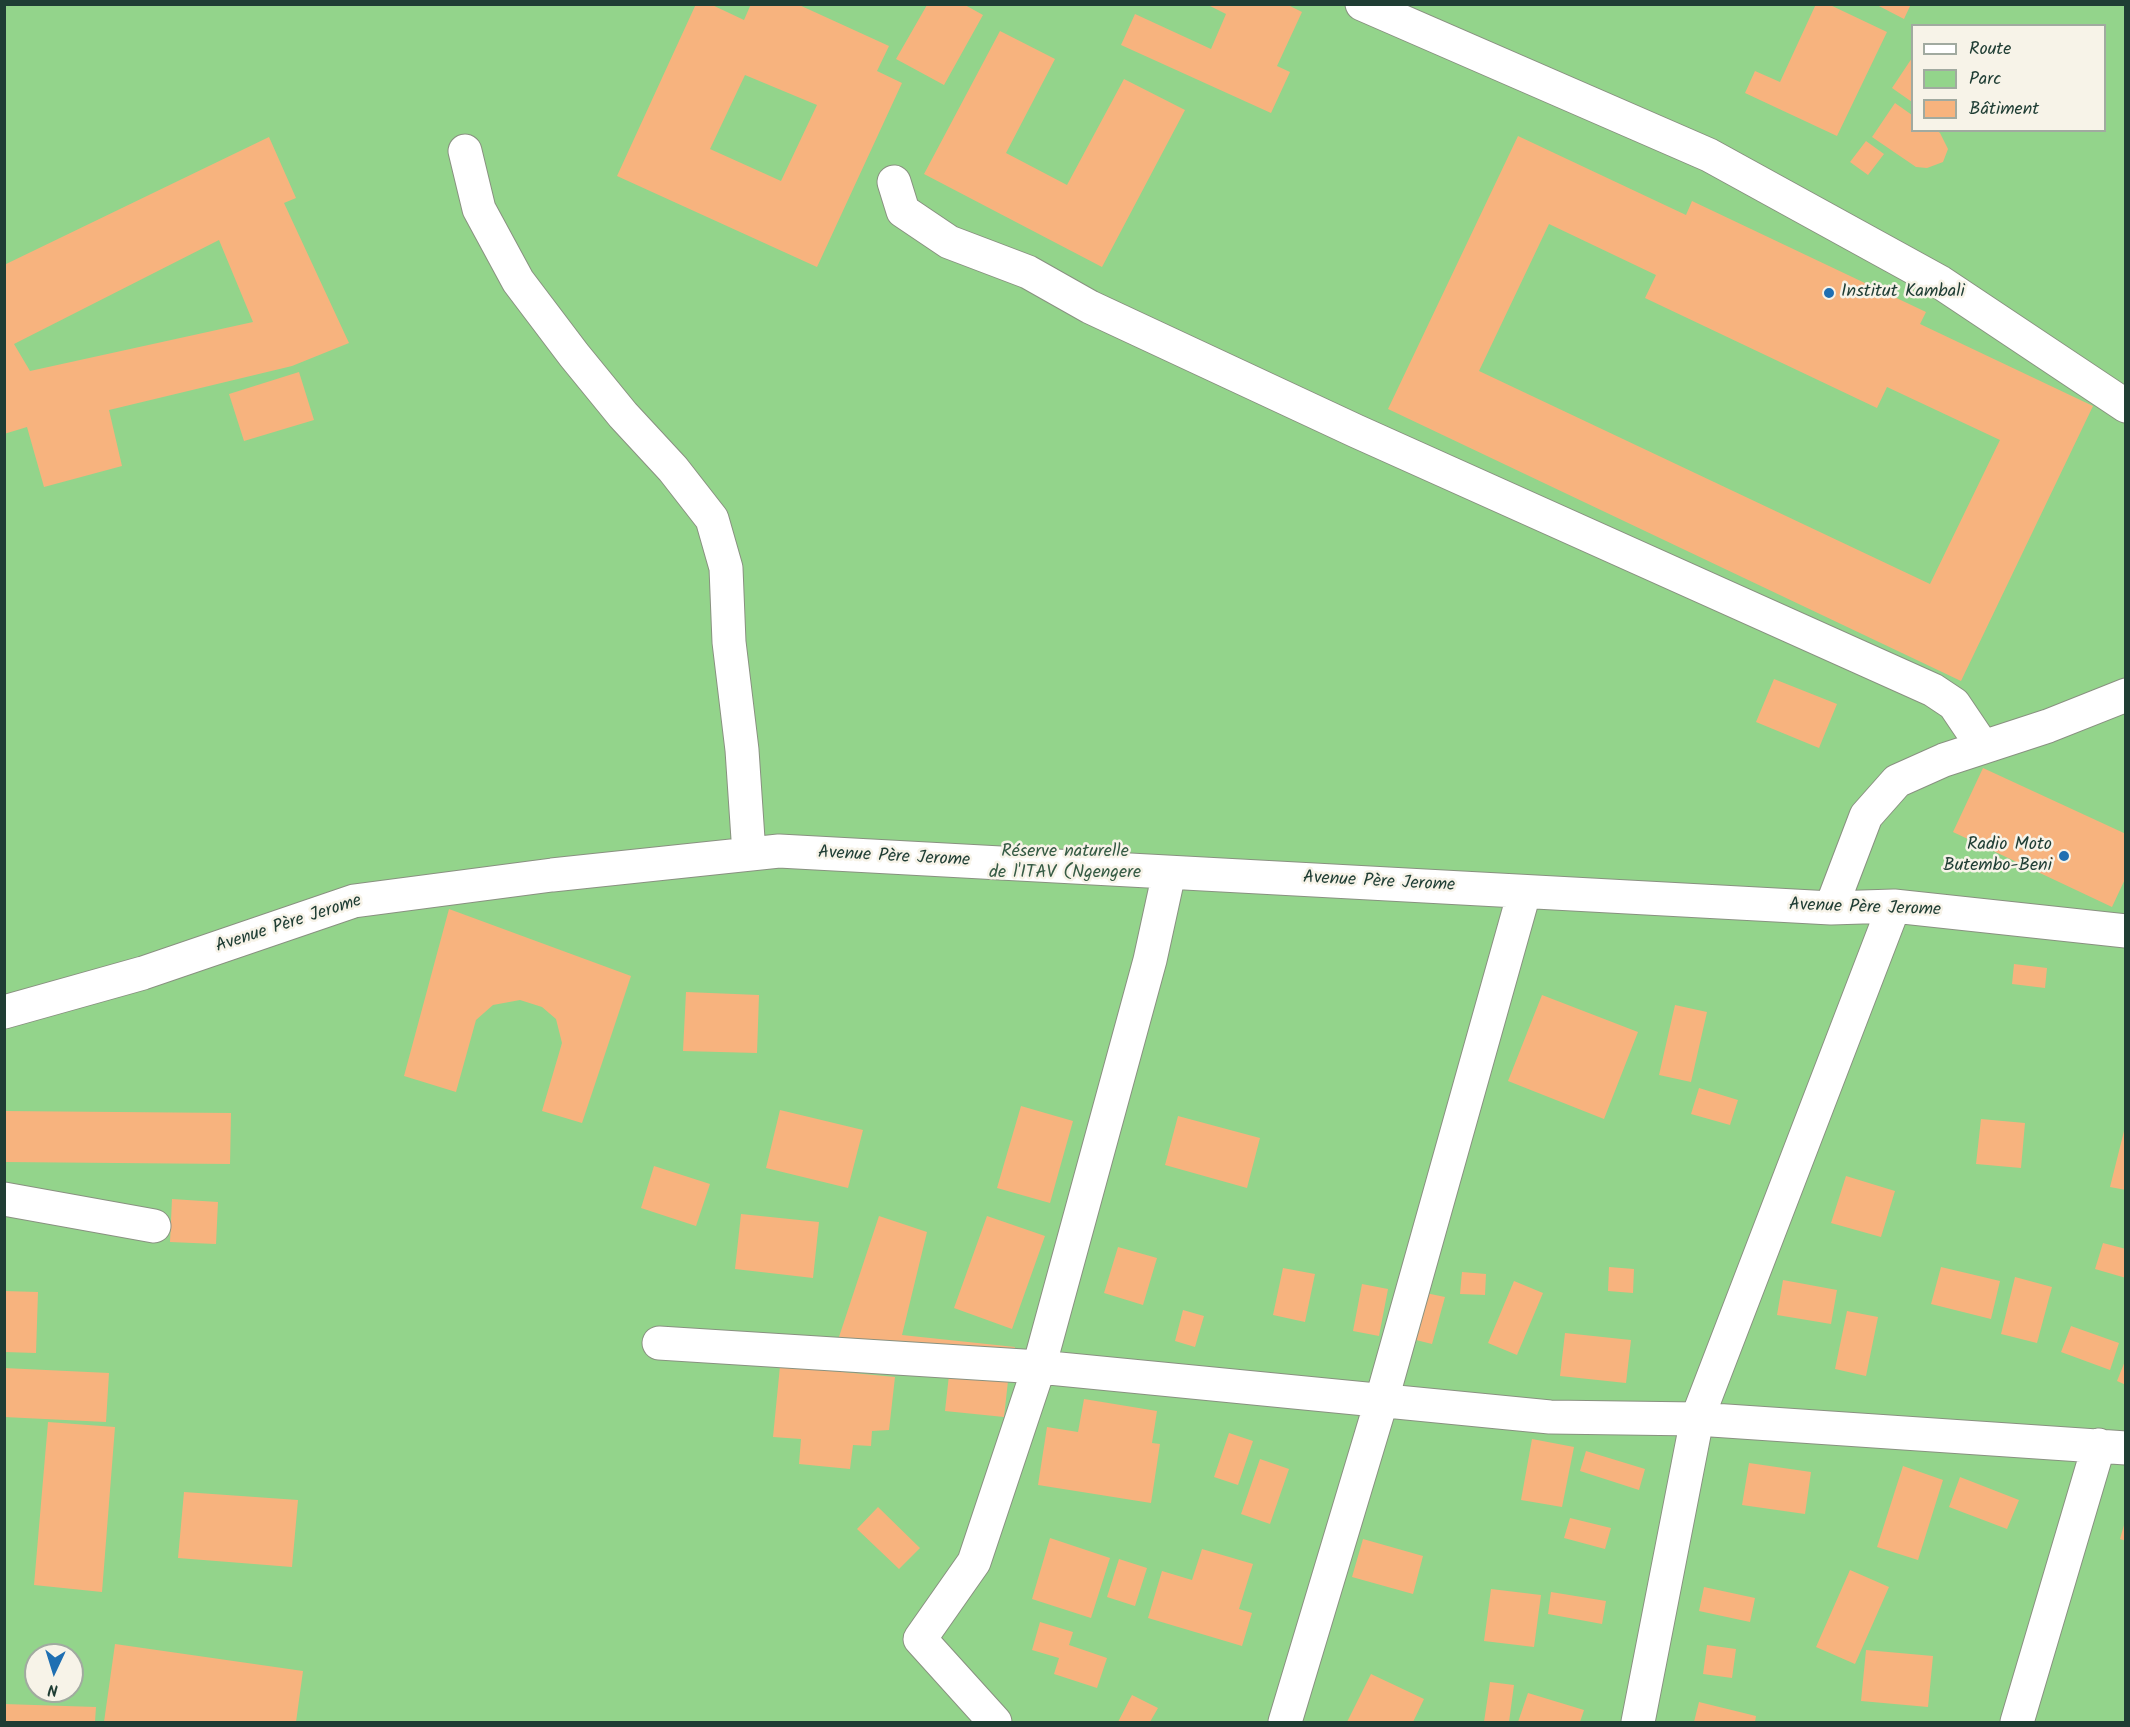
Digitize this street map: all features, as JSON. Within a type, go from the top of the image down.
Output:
[{"type":"street","points":[[1362,4],[1709,155],[1940,282],[2126,406]]},
{"type":"street","points":[[465,151],[479,209],[518,281],[574,355],[623,415],[673,469],[711,519],[726,568],[729,642],[742,750],[749,854]]},
{"type":"street","points":[[894,182],[903,211],[949,242],[1028,272],[1090,307],[1356,431],[1933,690],[1954,704],[1983,747]]},
{"type":"street","points":[[1831,908],[1866,816],[1897,781],[1944,760],[2048,726],[2126,695]]},
{"type":"street","name":"Avenue Père Jerome","points":[[4,1012],[143,973],[354,901],[552,875],[779,851],[1408,884],[1524,893],[1831,908],[1893,906],[2126,931]]},
{"type":"street","points":[[995,1722],[920,1639],[974,1562],[1039,1367],[1150,960],[1169,873]]},
{"type":"street","points":[[1285,1722],[1382,1399],[1524,893]]},
{"type":"street","points":[[1638,1722],[1697,1419],[1893,906]]},
{"type":"street","points":[[4,1199],[154,1226]]},
{"type":"street","points":[[659,1343],[1039,1367],[1550,1417],[1697,1419],[2112,1447],[2017,1722]]},
{"type":"green space","name":"Réserve naturelle de l'ITAV (Ngengere","points":[[5,5],[2125,5],[2125,1722],[5,1722]]},
{"type":"building","points":[[696,4],[710,4],[744,20],[751,4],[797,4],[889,46],[877,71],[902,83],[817,267],[617,176]],"holes":[[[745,75],[817,105],[781,181],[710,149]]]},
{"type":"building","points":[[1206,4],[1286,4],[1302,12],[1277,66],[1290,72],[1271,113],[1121,45],[1135,14],[1211,49],[1226,14]]},
{"type":"building","points":[[1816,4],[1828,4],[1887,32],[1837,136],[1745,93],[1755,71],[1780,82]]},
{"type":"building","points":[[1875,4],[1911,4],[1904,19]]},
{"type":"building","points":[[927,5],[965,5],[983,15],[944,85],[896,59]]},
{"type":"building","points":[[1000,31],[1055,59],[1006,153],[1067,185],[1124,79],[1185,110],[1102,267],[924,174]]},
{"type":"building","points":[[1911,60],[1911,101],[1892,88]]},
{"type":"building","points":[[1895,103],[1911,114],[1911,132],[1939,132],[1948,149],[1943,162],[1927,168],[1916,167],[1872,137]]},
{"type":"building","points":[[1518,136],[1686,215],[1692,201],[1926,312],[1920,324],[2093,406],[1961,681],[1388,409]],"holes":[[[1549,224],[1656,275],[1645,298],[1877,408],[1887,387],[2000,440],[1930,584],[1479,371]]]},
{"type":"building","points":[[269,137],[296,198],[284,203],[349,343],[292,366],[109,410],[122,466],[44,487],[27,427],[4,434],[4,265]],"holes":[[[219,240],[253,322],[30,371],[14,344]]]},
{"type":"building","points":[[1866,141],[1884,154],[1868,175],[1850,162]]},
{"type":"building","points":[[299,372],[314,420],[244,441],[229,394]]},
{"type":"building","points":[[1774,679],[1837,704],[1819,748],[1756,722]]},
{"type":"building","name":"Radio Moto Butembo-Beni","points":[[1983,768],[2126,834],[2126,877],[2112,907],[1953,832]]},
{"type":"building","points":[[449,909],[631,976],[582,1123],[542,1111],[562,1043],[556,1019],[542,1007],[520,1000],[493,1005],[476,1020],[456,1092],[404,1076]]},
{"type":"building","points":[[2014,964],[2047,968],[2045,988],[2012,984]]},
{"type":"building","points":[[686,992],[759,995],[757,1053],[683,1051]]},
{"type":"building","points":[[1542,995],[1638,1032],[1604,1119],[1508,1081]]},
{"type":"building","points":[[1675,1005],[1707,1012],[1691,1082],[1659,1075]]},
{"type":"building","points":[[1699,1088],[1738,1100],[1730,1125],[1691,1114]]},
{"type":"building","points":[[1021,1106],[1073,1121],[1050,1203],[997,1188]]},
{"type":"building","points":[[780,1110],[863,1130],[848,1188],[766,1168]]},
{"type":"building","points":[[4,1111],[231,1113],[230,1164],[4,1162]]},
{"type":"building","points":[[1178,1116],[1260,1138],[1247,1188],[1165,1165]]},
{"type":"building","points":[[1981,1119],[2025,1123],[2021,1168],[1976,1164]]},
{"type":"building","points":[[2126,1123],[2126,1190],[2110,1187]]},
{"type":"building","points":[[654,1166],[710,1184],[696,1226],[641,1208]]},
{"type":"building","points":[[1846,1176],[1895,1191],[1881,1237],[1831,1223]]},
{"type":"building","points":[[172,1199],[218,1202],[216,1244],[170,1242]]},
{"type":"building","points":[[741,1214],[819,1222],[813,1278],[735,1269]]},
{"type":"building","points":[[879,1216],[927,1232],[902,1335],[1015,1347],[1012,1361],[836,1346]]},
{"type":"building","points":[[987,1216],[1045,1236],[1012,1329],[954,1308]]},
{"type":"building","points":[[2103,1243],[2126,1249],[2126,1278],[2095,1269]]},
{"type":"building","points":[[1118,1247],[1157,1258],[1143,1305],[1104,1293]]},
{"type":"building","points":[[1609,1267],[1634,1269],[1633,1293],[1608,1291]]},
{"type":"building","points":[[1941,1267],[2000,1281],[1991,1319],[1931,1304]]},
{"type":"building","points":[[1283,1268],[1315,1274],[1305,1322],[1273,1315]]},
{"type":"building","points":[[1462,1272],[1486,1274],[1485,1295],[1460,1294]]},
{"type":"building","points":[[2015,1277],[2052,1287],[2037,1343],[2001,1334]]},
{"type":"building","points":[[1783,1280],[1837,1290],[1831,1324],[1777,1315]]},
{"type":"building","points":[[1514,1281],[1543,1293],[1517,1355],[1488,1343]]},
{"type":"building","points":[[1362,1284],[1388,1289],[1379,1336],[1353,1331]]},
{"type":"building","points":[[4,1291],[38,1292],[36,1353],[4,1352]]},
{"type":"building","points":[[1421,1292],[1445,1297],[1432,1344],[1408,1338]]},
{"type":"building","points":[[1183,1310],[1204,1316],[1195,1347],[1175,1341]]},
{"type":"building","points":[[1847,1311],[1878,1317],[1866,1376],[1835,1369]]},
{"type":"building","points":[[2071,1326],[2119,1343],[2110,1370],[2061,1352]]},
{"type":"building","points":[[1565,1333],[1631,1340],[1626,1383],[1560,1376]]},
{"type":"building","points":[[2126,1361],[2126,1385],[2117,1381]]},
{"type":"building","points":[[780,1366],[895,1377],[889,1430],[872,1431],[871,1446],[853,1445],[850,1469],[799,1464],[801,1439],[773,1437]]},
{"type":"building","points":[[4,1368],[109,1373],[106,1422],[4,1417]]},
{"type":"building","points":[[949,1375],[1008,1381],[1004,1417],[945,1411]]},
{"type":"building","points":[[1084,1399],[1157,1411],[1152,1443],[1160,1444],[1151,1503],[1038,1485],[1047,1427],[1078,1432]]},
{"type":"building","points":[[48,1422],[115,1427],[102,1592],[34,1585]]},
{"type":"building","points":[[1229,1433],[1253,1441],[1238,1485],[1214,1477]]},
{"type":"building","points":[[1532,1439],[1574,1447],[1562,1507],[1521,1500]]},
{"type":"building","points":[[1586,1451],[1645,1469],[1639,1490],[1580,1471]]},
{"type":"building","points":[[1260,1459],[1289,1469],[1270,1524],[1241,1514]]},
{"type":"building","points":[[1749,1463],[1811,1472],[1805,1514],[1742,1505]]},
{"type":"building","points":[[1903,1466],[1943,1480],[1918,1560],[1877,1547]]},
{"type":"building","points":[[1960,1477],[2019,1500],[2007,1529],[1949,1507]]},
{"type":"building","points":[[184,1492],[298,1500],[292,1567],[178,1558]]},
{"type":"building","points":[[878,1507],[920,1548],[899,1569],[857,1529]]},
{"type":"building","points":[[1570,1518],[1611,1528],[1605,1549],[1564,1538]]},
{"type":"building","points":[[2126,1518],[2126,1541],[2120,1539]]},
{"type":"building","points":[[1050,1538],[1110,1558],[1091,1618],[1032,1599]]},
{"type":"building","points":[[1363,1539],[1423,1556],[1413,1594],[1352,1577]]},
{"type":"building","points":[[1202,1549],[1253,1564],[1239,1609],[1252,1613],[1242,1646],[1148,1618],[1162,1571],[1192,1580]]},
{"type":"building","points":[[1119,1559],[1147,1568],[1135,1606],[1107,1597]]},
{"type":"building","points":[[1850,1570],[1889,1587],[1855,1664],[1816,1647]]},
{"type":"building","points":[[1704,1587],[1755,1598],[1750,1622],[1699,1611]]},
{"type":"building","points":[[1491,1589],[1541,1595],[1534,1647],[1484,1641]]},
{"type":"building","points":[[1551,1592],[1606,1601],[1602,1624],[1548,1614]]},
{"type":"building","points":[[1040,1622],[1073,1632],[1069,1645],[1107,1658],[1097,1688],[1054,1674],[1059,1658],[1032,1650]]},
{"type":"building","points":[[115,1644],[303,1671],[296,1722],[104,1722]]},
{"type":"building","points":[[1707,1645],[1736,1649],[1732,1678],[1703,1674]]},
{"type":"building","points":[[1866,1650],[1933,1656],[1928,1707],[1861,1701]]},
{"type":"building","points":[[1371,1674],[1424,1699],[1413,1722],[1347,1722]]},
{"type":"building","points":[[1490,1682],[1514,1685],[1509,1722],[1484,1722]]},
{"type":"building","points":[[1528,1693],[1584,1710],[1580,1722],[1518,1722]]},
{"type":"building","points":[[1132,1695],[1158,1708],[1150,1722],[1118,1722]]},
{"type":"building","points":[[1699,1702],[1756,1716],[1755,1722],[1694,1722]]},
{"type":"building","points":[[4,1704],[96,1707],[95,1722],[4,1722]]},
{"type":"place","name":"Institut Kambali","points":[[1829,293]]},
{"type":"place","name":"Radio Moto Butembo-Beni","points":[[2064,856]]}]
